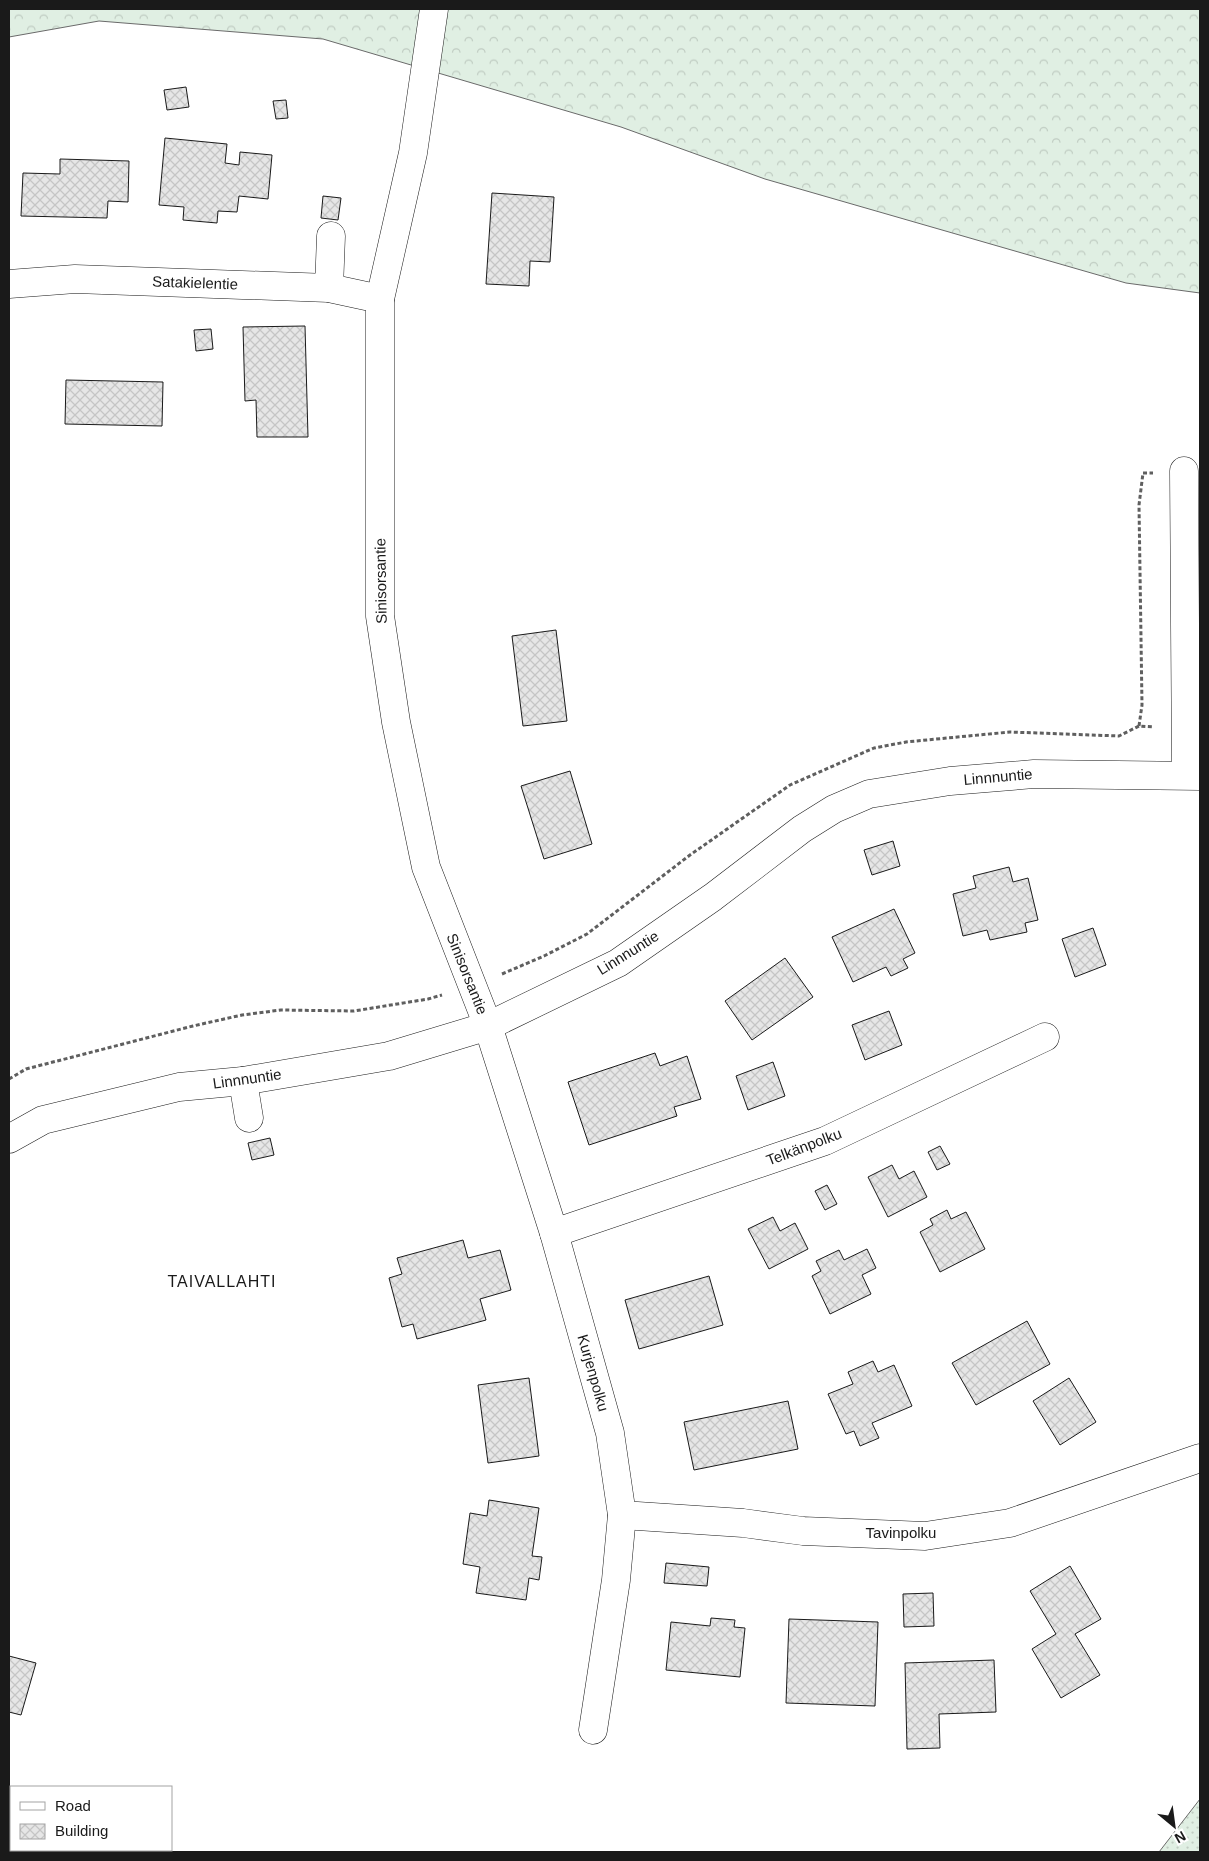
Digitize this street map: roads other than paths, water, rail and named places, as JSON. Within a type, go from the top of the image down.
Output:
[{"type":"street","name":"Sinisorsantie","points":[[434,9],[413,153],[380,299],[380,616],[396,722],[426,867],[488,1026]]},
{"type":"street","points":[[328,288],[331,236]]},
{"type":"street","name":"Satakielentie","points":[[9,284],[75,279],[328,288],[380,299]]},
{"type":"street","points":[[1184,471],[1192,525],[1193,776]]},
{"type":"street","name":"Linnnuntie","points":[[9,1138],[43,1120],[169,1090],[243,1082],[389,1056],[488,1026],[618,963],[713,897],[802,829],[834,809],[869,794],[950,781],[1034,774],[1193,776]]},
{"type":"street","name":"Kurjenpolku","points":[[488,1026],[554,1233],[610,1433],[622,1515],[616,1580],[593,1730]]},
{"type":"street","name":"Telkänpolku","points":[[554,1233],[826,1141],[1045,1037]]},
{"type":"street","points":[[243,1082],[249,1118]]},
{"type":"street","name":"Tavinpolku","points":[[622,1515],[743,1523],[803,1531],[925,1536],[1010,1523],[1200,1458]]},
{"type":"district","name":"TAIVALLAHTI","points":[[222,1281]]}]
